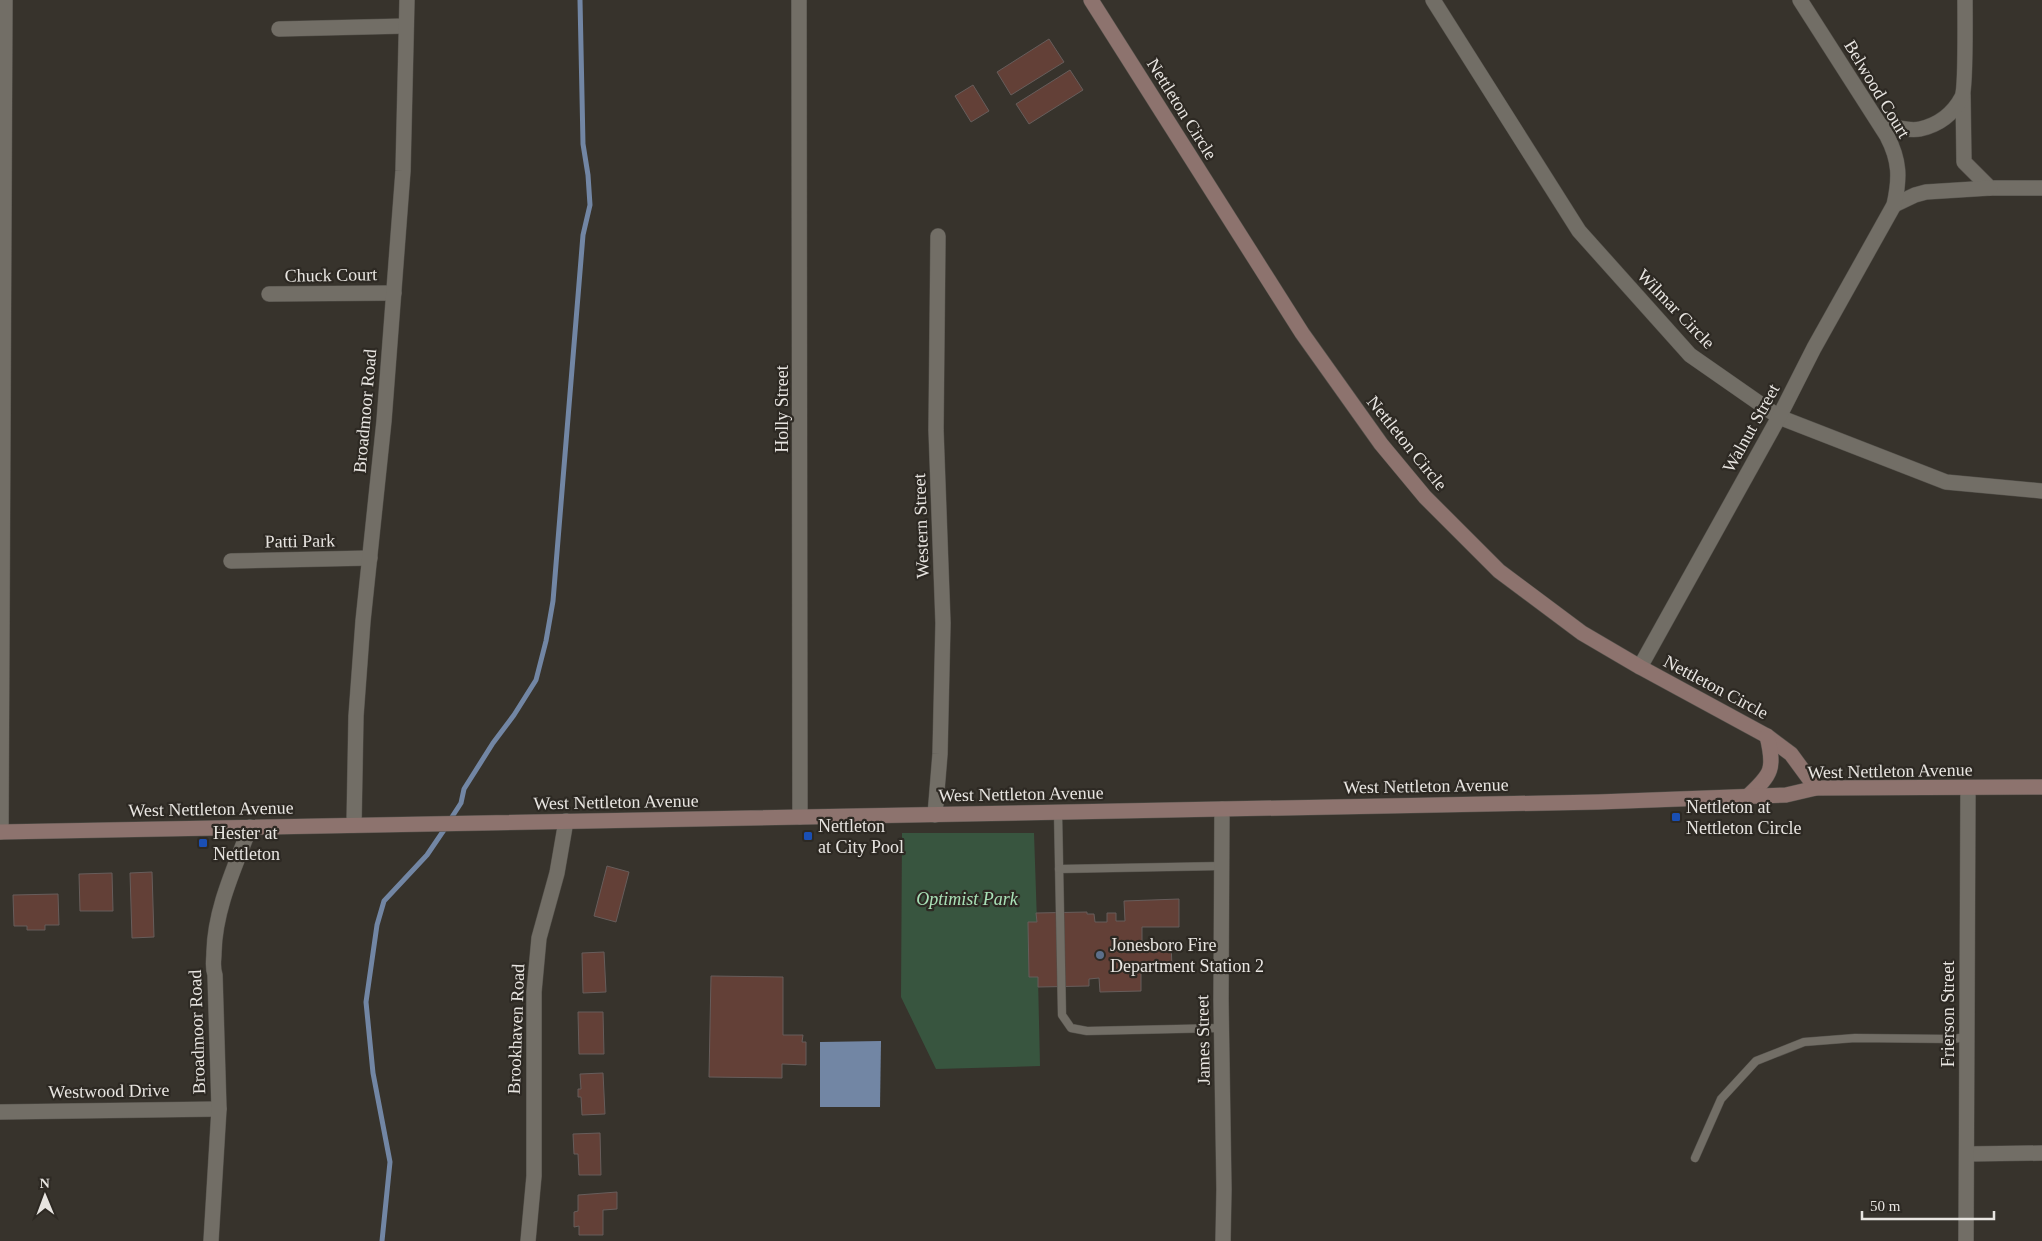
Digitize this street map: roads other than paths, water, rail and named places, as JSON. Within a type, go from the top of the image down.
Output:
[{"type":"street","points":[[0,832],[5,0]]},
{"type":"street","name":"Broadmoor Road","points":[[354,825],[356,716],[394,293],[403,171],[406,0]]},
{"type":"street","name":"Holly Street","points":[[799,0],[800,817]]},
{"type":"street","name":"Nettleton Circle","points":[[1091,0],[1302,333],[1381,444],[1425,497],[1499,571],[1582,633],[1767,736],[1790,754],[1816,788]]},
{"type":"street","name":"Wilmar Circle","points":[[1433,0],[1579,231],[1690,355],[1779,417],[1946,482],[2042,491]]},
{"type":"street","name":"Belwood Court","points":[[1800,0],[1893,147],[1898,169],[1899,185],[1894,205]]},
{"type":"street","points":[[1965,0],[1964,162],[1990,188]]},
{"type":"street","points":[[278,29],[406,26]]},
{"type":"street","points":[[1882,127],[1891,126],[1918,130],[1934,125],[1951,114],[1963,95]]},
{"type":"street","points":[[1894,205],[1926,192],[1990,188],[2042,188]]},
{"type":"street","name":"Walnut Street","points":[[1640,667],[1894,205]]},
{"type":"street","name":"Western Street","points":[[935,815],[940,754],[943,623],[936,430],[938,236]]},
{"type":"street","name":"Chuck Court","points":[[269,294],[394,293]]},
{"type":"street","name":"Patti Park","points":[[231,561],[370,558]]},
{"type":"street","points":[[1748,796],[1766,780],[1769,774],[1771,753],[1767,736]]},
{"type":"street","name":"West Nettleton Avenue","points":[[0,832],[1598,802],[1786,795],[1816,788],[2042,787]]},
{"type":"street","name":"Frierson Street","points":[[1966,1241],[1968,788]]},
{"type":"street","name":"James Street","points":[[1222,809],[1221,1028],[1223,1241]]},
{"type":"street","name":"Brookhaven Road","points":[[528,1241],[534,1176],[534,992],[539,938],[557,873],[566,821]]},
{"type":"street","name":"Broadmoor Road","points":[[211,1241],[219,1109],[218,1025],[213,968],[214,941],[224,895],[250,827]]},
{"type":"street","name":"Westwood Drive","points":[[0,1112],[219,1109]]},
{"type":"street","points":[[1967,1154],[2042,1153]]},
{"type":"lane","points":[[1058,812],[1062,1014],[1071,1028],[1087,1031],[1221,1028]]},
{"type":"lane","points":[[1059,868],[1222,866]]},
{"type":"lane","points":[[1695,1158],[1721,1099],[1756,1061],[1804,1042],[1855,1038],[1953,1039],[1966,1037]]},
{"type":"water","points":[[881,1041],[880,1107],[820,1107],[820,1042]]},
{"type":"waterway","points":[[450,820],[461,803],[464,789],[536,680],[546,641],[553,601],[583,235],[590,205],[583,144],[580,0]]},
{"type":"waterway","points":[[382,1241],[390,1162],[373,1073],[366,1002],[377,925],[384,901],[427,855],[446,827]]},
{"type":"place","name":"Nettleton at Nettleton Circle","points":[[1676,817]]},
{"type":"place","name":"Nettleton at City Pool","points":[[808,836]]},
{"type":"place","name":"Hester at Nettleton","points":[[203,843]]},
{"type":"place","name":"Jonesboro Fire Department Station 2","points":[[1100,955]]},
{"type":"park label","name":"Optimist Park","points":[[967,899]]}]
